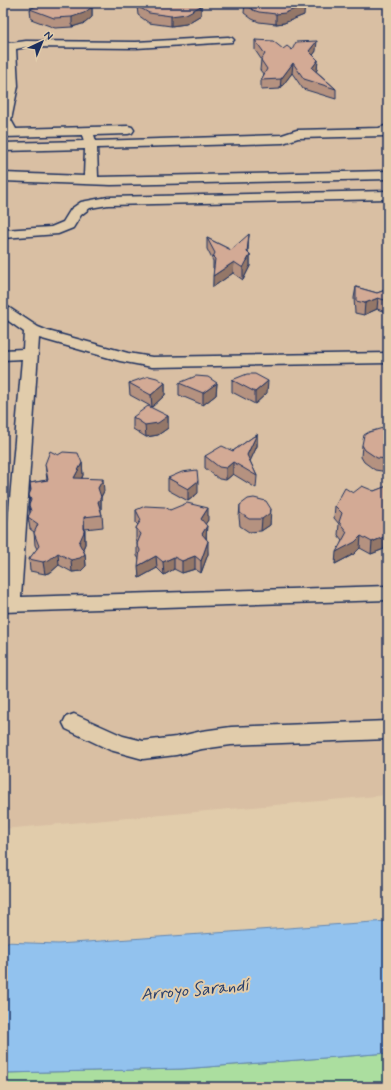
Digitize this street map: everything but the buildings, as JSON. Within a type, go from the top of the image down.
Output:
[{"type":"lane","points":[[6,45],[136,45],[228,40]]},
{"type":"lane","points":[[6,45],[11,50],[12,86],[5,120],[7,133],[143,130]]},
{"type":"lane","points":[[167,130],[263,129],[297,134],[384,132],[384,130],[388,130]]},
{"type":"lane","points":[[87,131],[91,144],[91,180]]},
{"type":"lane","points":[[3,147],[283,139],[297,134]]},
{"type":"lane","points":[[3,177],[91,180],[180,180],[388,175]]},
{"type":"lane","points":[[3,234],[53,231],[68,224],[76,212],[86,205],[108,201],[388,195]]},
{"type":"lane","points":[[3,310],[32,330],[42,334],[126,358],[152,362],[388,358]]},
{"type":"lane","points":[[32,330],[7,604],[388,593]]},
{"type":"lane","points":[[3,355],[30,354]]},
{"type":"lane","points":[[74,723],[118,744],[143,750],[176,746],[202,740],[231,736],[388,730]]},
{"type":"shaded area","points":[[3,3],[388,3],[388,795],[3,829]]},
{"type":"green space","points":[[388,1053],[388,1087],[3,1087],[3,1073],[182,1069]]},
{"type":"water","name":"Arroyo Sarandí","points":[[388,921],[388,1053],[182,1069],[3,1073],[3,942],[58,944]]}]
